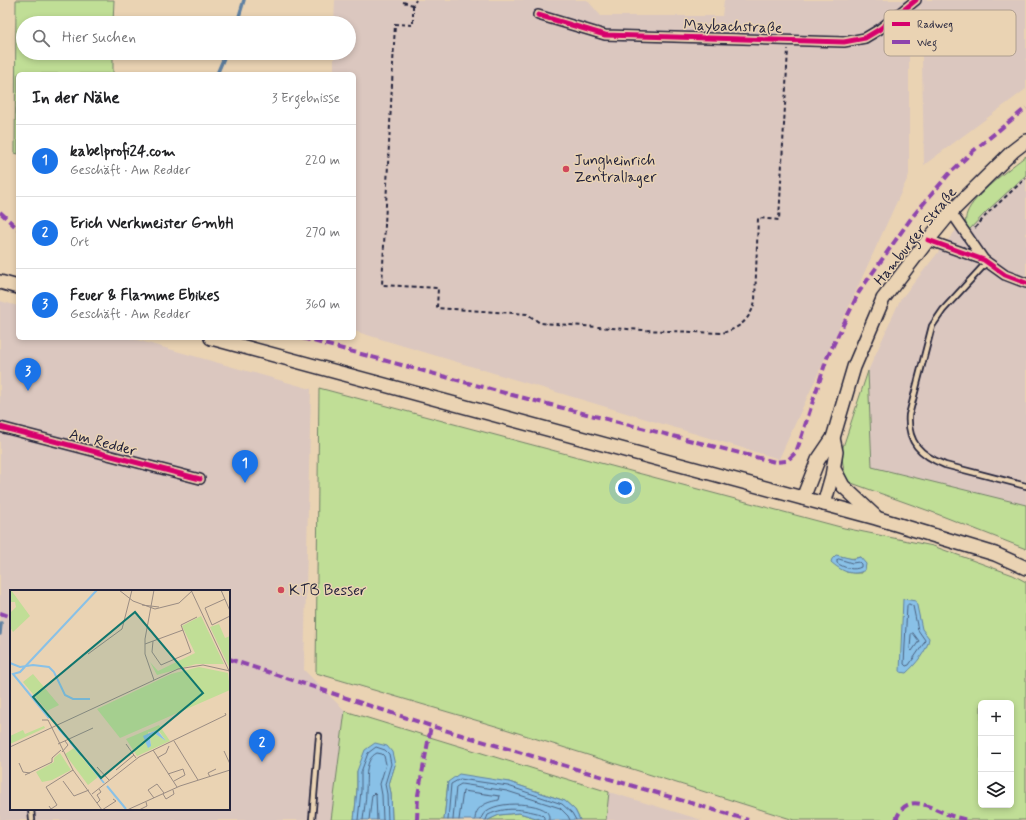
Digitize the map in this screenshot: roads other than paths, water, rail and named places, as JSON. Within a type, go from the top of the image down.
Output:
[{"type":"main road","name":"Hamburger Straße","points":[[803,498],[818,460],[833,438],[854,367],[883,299],[951,212],[1013,151],[1026,141]]},
{"type":"main road","points":[[0,282],[16,286]]},
{"type":"main road","points":[[218,340],[876,518],[995,554],[1026,568]]},
{"type":"main road","name":"Hamburger Straße","points":[[824,504],[834,469],[836,452],[833,438]]},
{"type":"main road","points":[[834,469],[844,486],[876,518]]},
{"type":"street","name":"Maybachstraße","points":[[904,10],[916,0]]},
{"type":"street","name":"Maybachstraße","points":[[538,15],[605,35],[844,42],[865,38],[884,26]]},
{"type":"street","points":[[951,212],[985,261]]},
{"type":"street","points":[[928,240],[985,261],[1005,275],[1026,283]]},
{"type":"street","name":"Am Redder","points":[[0,427],[200,479]]},
{"type":"lane","points":[[985,261],[943,310],[932,326],[909,415],[908,426],[915,445],[923,454],[934,461],[1026,486]]},
{"type":"lane","points":[[312,820],[319,736]]},
{"type":"lane","points":[[31,810],[32,820]]},
{"type":"water","points":[[836,555],[853,559],[860,557],[866,564],[865,570],[852,573],[839,568],[831,562]]},
{"type":"water","points":[[903,599],[916,601],[922,629],[929,638],[924,652],[906,673],[900,672]]},
{"type":"water","points":[[375,743],[387,746],[392,752],[395,765],[389,784],[391,793],[392,820],[354,820],[357,771],[365,750]]},
{"type":"water","points":[[459,774],[509,782],[565,801],[575,810],[580,820],[543,820],[519,813],[499,815],[488,820],[444,820],[448,782]]},
{"type":"waterway","points":[[239,16],[244,0]]},
{"type":"waterway","points":[[218,72],[223,60]]},
{"type":"waterway","points":[[0,634],[1,623]]},
{"type":"place","name":"Jungheinrich Zentrallager","points":[[566,169]]},
{"type":"place","name":"Feuer & Flamme Ebikes","points":[[28,391]]},
{"type":"place","name":"kabelprofi24.com","points":[[245,483]]},
{"type":"place","name":"KTB Besser","points":[[281,590]]},
{"type":"place","name":"Erich Werkmeister GmbH","points":[[262,762]]}]
